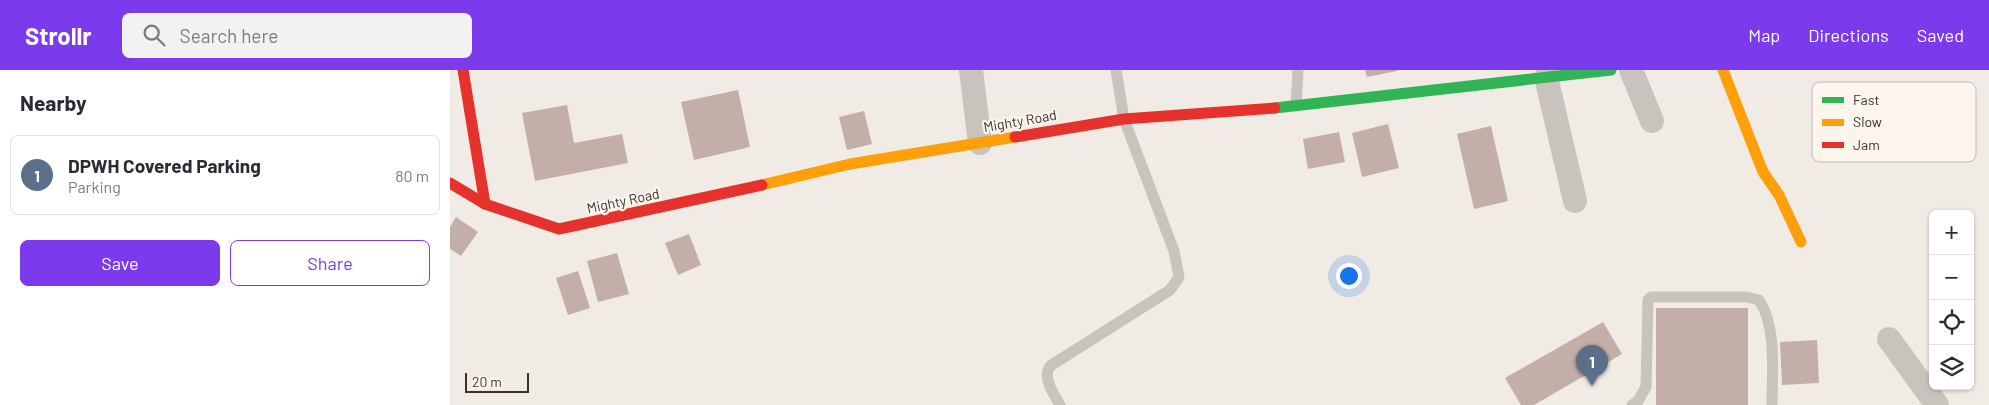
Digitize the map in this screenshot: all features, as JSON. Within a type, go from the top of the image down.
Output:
[{"type":"street","points":[[463,70],[485,204]]},
{"type":"street","points":[[970,70],[980,143]]},
{"type":"street","name":"Mighty Road","points":[[450,183],[485,204],[559,229],[744,190],[850,164],[1124,119],[1296,106],[1611,70]]},
{"type":"street","points":[[1631,70],[1652,121]]},
{"type":"street","points":[[1723,70],[1763,172],[1779,195],[1801,242]]},
{"type":"street","points":[[1546,77],[1576,200]]},
{"type":"street","points":[[1889,339],[1937,405]]},
{"type":"lane","points":[[1060,405],[1047,377],[1046,372],[1050,366],[1170,290],[1178,276],[1174,251],[1124,119],[1116,70]]},
{"type":"lane","points":[[1296,106],[1298,70]]},
{"type":"lane","points":[[1632,405],[1638,401],[1646,387],[1648,300],[1651,297],[1746,296],[1759,300],[1766,310],[1770,327],[1772,405]]},
{"type":"building","points":[[1365,70],[1397,70],[1397,71],[1367,77]]},
{"type":"building","points":[[738,90],[750,147],[694,160],[681,102]]},
{"type":"building","points":[[567,105],[574,143],[622,134],[628,163],[535,181],[522,113]]},
{"type":"building","points":[[864,111],[872,144],[847,150],[839,117]]},
{"type":"building","points":[[1388,124],[1399,168],[1362,177],[1352,133]]},
{"type":"building","points":[[1491,126],[1508,201],[1474,209],[1457,134]]},
{"type":"building","points":[[1339,132],[1345,162],[1308,169],[1303,139]]},
{"type":"building","points":[[456,217],[478,232],[461,256],[450,249],[450,227]]},
{"type":"building","points":[[689,234],[701,265],[678,275],[665,243]]},
{"type":"building","points":[[617,253],[629,294],[598,302],[587,261]]},
{"type":"building","points":[[578,271],[590,308],[568,315],[556,278]]},
{"type":"building","points":[[1656,308],[1748,308],[1748,405],[1656,405]]},
{"type":"building","points":[[1603,322],[1622,354],[1534,405],[1521,405],[1505,378]]},
{"type":"building","points":[[1817,340],[1819,383],[1782,385],[1780,342]]},
{"type":"traffic: fast","points":[[1275,108],[1611,70]]},
{"type":"traffic: slow","points":[[1723,70],[1763,172],[1779,195],[1801,242]]},
{"type":"traffic: slow","points":[[762,185],[850,164],[1015,137]]},
{"type":"traffic: jam","points":[[463,70],[485,204]]},
{"type":"traffic: jam","points":[[1015,137],[1124,119],[1275,108]]},
{"type":"traffic: jam","points":[[450,183],[485,204],[559,229],[762,185]]},
{"type":"place","name":"DPWH Covered Parking","points":[[1592,386]]}]
